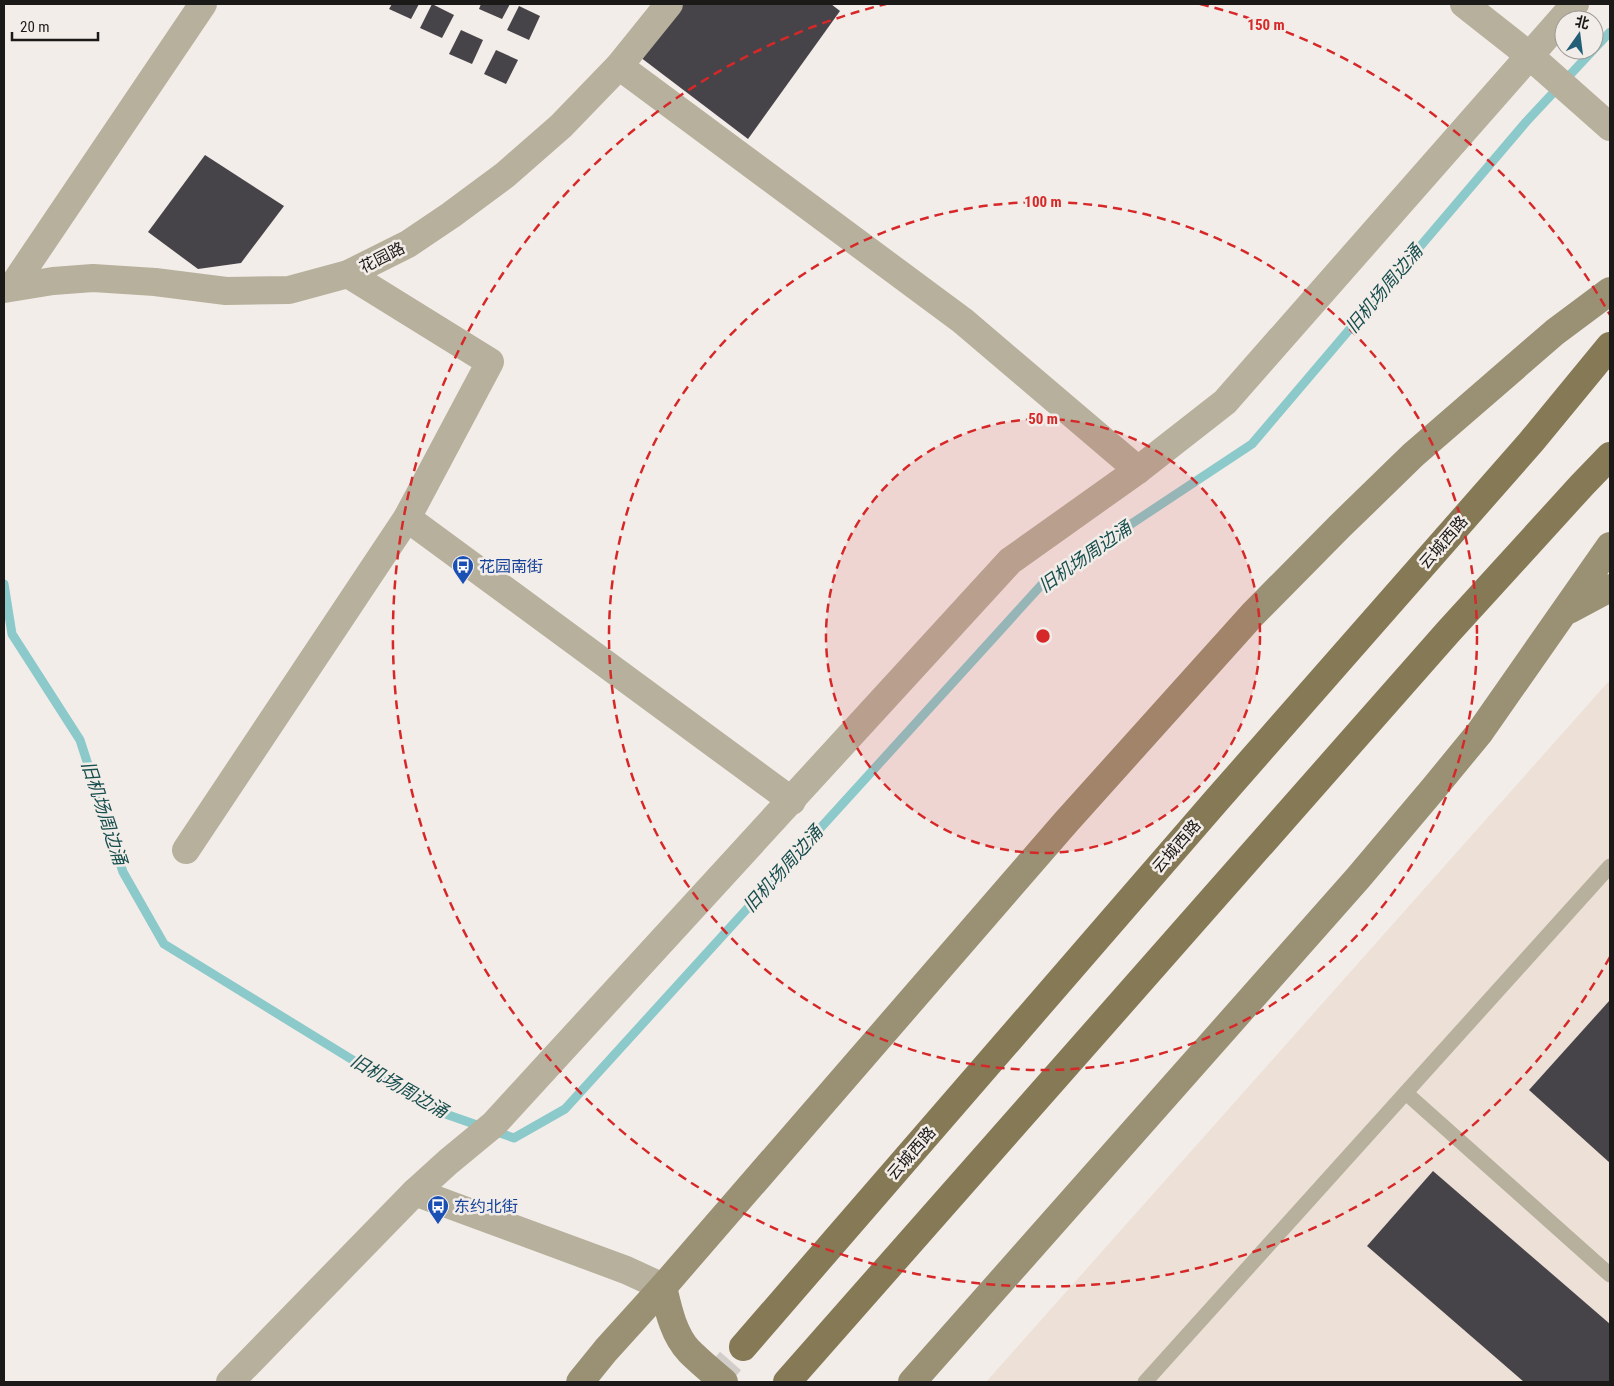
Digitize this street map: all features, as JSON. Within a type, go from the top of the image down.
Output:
[{"type":"main road","points":[[580,1382],[1066,822],[1253,614],[1413,456],[1556,332],[1610,291]]},
{"type":"main road","name":"云城西路","points":[[743,1347],[1215,802],[1531,442],[1610,346]]},
{"type":"main road","points":[[787,1382],[1448,632],[1610,456]]},
{"type":"main road","points":[[912,1382],[1358,878],[1434,788],[1480,732],[1610,546]]},
{"type":"main road","points":[[1561,614],[1610,588]]},
{"type":"main road","points":[[663,1287],[669,1312],[677,1332],[688,1350],[724,1382]]},
{"type":"street","points":[[8,288],[202,4]]},
{"type":"street","name":"花园路","points":[[8,288],[53,281],[93,278],[155,282],[226,291],[289,290],[348,274],[408,244],[451,215],[497,180],[561,126],[619,66],[669,4]]},
{"type":"street","points":[[1464,4],[1530,56],[1610,127]]},
{"type":"street","points":[[230,1382],[415,1192],[494,1124],[1010,561],[1138,470],[1225,402],[1576,4]]},
{"type":"street","points":[[619,66],[963,321],[1138,470]]},
{"type":"street","points":[[186,850],[407,518],[490,362],[348,274]]},
{"type":"street","points":[[407,518],[792,801]]},
{"type":"street","points":[[415,1192],[626,1270],[663,1287]]},
{"type":"lane","points":[[1145,1382],[1610,866]]},
{"type":"lane","points":[[1406,1092],[1610,1275]]},
{"type":"shaded area","points":[[1610,682],[1610,1382],[986,1382]]},
{"type":"building","points":[[392,4],[419,4],[411,19],[389,9]]},
{"type":"building","points":[[432,4],[454,15],[442,38],[420,28]]},
{"type":"building","points":[[481,4],[510,4],[502,19],[479,9]]},
{"type":"building","points":[[683,4],[831,4],[840,11],[748,139],[640,57]]},
{"type":"building","points":[[519,6],[540,16],[529,40],[507,30]]},
{"type":"building","points":[[461,30],[483,40],[472,64],[449,54]]},
{"type":"building","points":[[496,50],[518,60],[506,84],[484,74]]},
{"type":"building","points":[[205,155],[284,206],[241,263],[198,269],[148,232]]},
{"type":"building","points":[[1610,1000],[1610,1163],[1529,1090]]},
{"type":"building","points":[[1433,1171],[1610,1324],[1610,1382],[1524,1382],[1367,1246]]},
{"type":"waterway","name":"旧机场周边涌","points":[[4,584],[12,634],[80,740],[123,872],[164,944],[434,1110],[514,1138],[565,1109],[1045,581],[1252,444],[1526,122],[1610,32]]},
{"type":"tunnel","points":[[712,1382],[743,1347]]},
{"type":"place","name":"花园南街","points":[[463,585]]},
{"type":"place","name":"东约北街","points":[[438,1225]]}]
